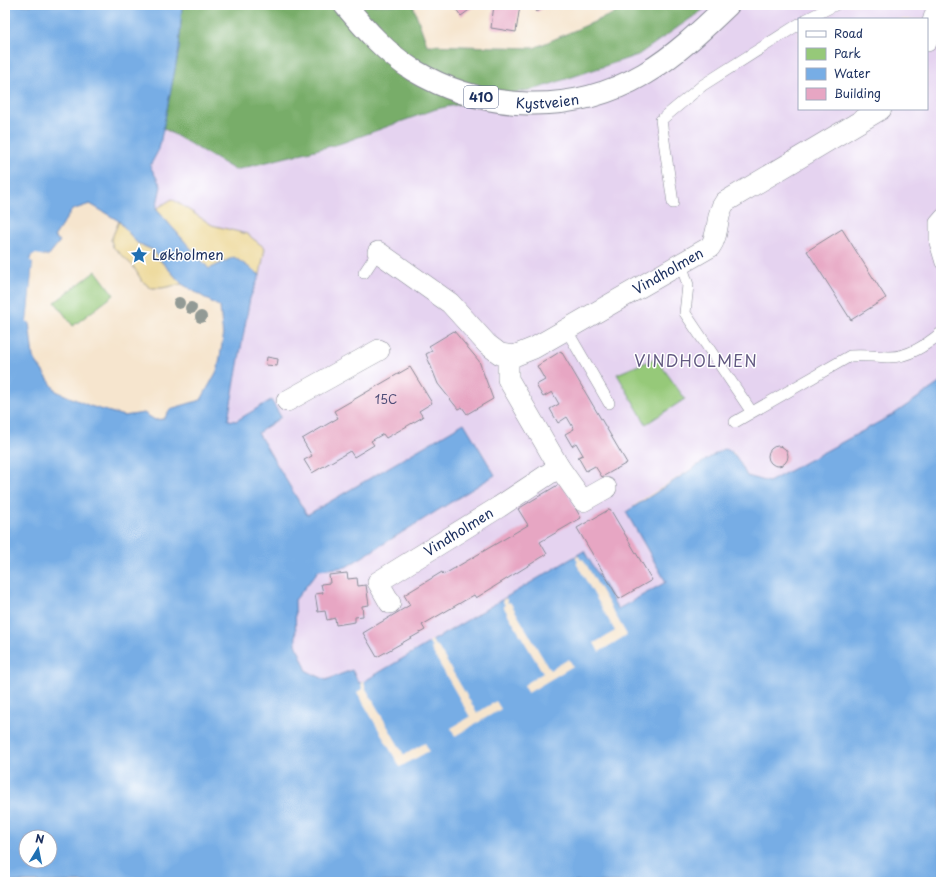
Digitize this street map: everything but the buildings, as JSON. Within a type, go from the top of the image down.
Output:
[{"type":"main road","name":"Kystveien","points":[[345,5],[382,47],[412,69],[442,85],[464,93],[498,101],[527,105],[582,98],[625,84],[644,74],[670,56],[700,32],[728,5]]},
{"type":"street","points":[[928,38],[938,5]]},
{"type":"street","name":"Vindholmen","points":[[493,353],[522,354],[710,247],[713,243],[720,211],[725,202],[879,110]]},
{"type":"street","points":[[378,252],[450,303],[493,353],[559,467],[583,501],[606,488]]},
{"type":"street","points":[[287,400],[379,350]]},
{"type":"street","name":"Vindholmen","points":[[390,603],[378,582],[499,507],[559,467]]},
{"type":"lane","points":[[809,18],[835,5]]},
{"type":"lane","points":[[673,203],[661,120],[702,85],[798,25]]},
{"type":"lane","points":[[941,215],[935,222],[936,243],[941,263]]},
{"type":"lane","points":[[364,273],[378,252]]},
{"type":"lane","points":[[681,264],[688,285],[685,313],[751,411]]},
{"type":"lane","points":[[566,329],[610,403]]},
{"type":"lane","points":[[735,422],[751,411],[850,356],[865,354],[889,357],[920,349],[941,333]]},
{"type":"shaded area","points":[[710,5],[941,5],[941,382],[894,414],[769,483],[747,476],[734,453],[723,449],[643,499],[626,512],[666,582],[618,609],[584,551],[363,682],[359,683],[352,670],[326,680],[307,671],[296,644],[295,600],[319,570],[346,567],[464,423],[307,515],[258,433],[271,400],[236,421],[227,420],[250,298],[260,275],[156,209],[161,186],[150,166],[159,149],[163,128],[235,170],[339,144],[436,109],[539,88],[638,55]]},
{"type":"green space","points":[[182,5],[413,5],[427,45],[534,48],[633,5],[710,5],[638,55],[539,88],[436,109],[339,144],[235,170],[163,128],[179,49]]},
{"type":"green space","points":[[96,271],[114,295],[73,326],[55,302]]},
{"type":"green space","points":[[656,358],[685,399],[646,424],[617,374]]},
{"type":"sand","points":[[172,199],[212,225],[247,234],[265,248],[260,275],[234,258],[209,269],[156,209]]},
{"type":"sand","name":"Løkholmen","points":[[119,221],[137,243],[153,250],[159,259],[182,284],[162,288],[151,288],[142,281],[133,266],[113,247],[111,240]]},
{"type":"water","points":[[5,5],[182,5],[179,49],[159,149],[150,166],[161,186],[156,209],[209,269],[234,257],[260,275],[250,298],[228,420],[236,421],[271,400],[281,417],[258,433],[307,515],[464,423],[495,475],[346,567],[319,570],[295,600],[296,644],[307,671],[326,680],[352,670],[359,683],[363,682],[584,551],[618,609],[666,582],[626,512],[723,449],[728,450],[735,455],[747,476],[769,482],[894,414],[941,382],[941,882],[5,882]],"holes":[[[90,204],[119,221],[137,243],[153,250],[159,259],[182,284],[220,307],[223,338],[218,369],[201,400],[170,409],[164,419],[155,420],[144,413],[124,416],[90,406],[56,391],[33,357],[29,322],[27,321],[33,262],[30,260],[32,255],[48,256],[60,241],[54,237],[72,210]]]},
{"type":"pier","points":[[36,254],[50,257],[33,258],[35,262],[29,320],[32,322],[27,322],[33,262],[30,261],[32,255]]},
{"type":"pier","points":[[578,555],[581,560],[583,559],[627,635],[599,652],[594,643],[615,631],[576,563],[578,562],[575,557]]},
{"type":"pier","points":[[506,598],[508,603],[510,602],[550,670],[569,659],[573,666],[528,693],[524,685],[543,673],[503,606],[505,605],[502,600]]},
{"type":"pier","points":[[432,640],[435,646],[437,645],[477,713],[496,701],[501,709],[455,736],[451,728],[470,717],[431,649],[432,647],[429,642]]},
{"type":"pier","points":[[364,681],[365,687],[404,755],[425,743],[429,751],[400,767],[357,692],[362,689],[361,682]]},
{"type":"place","name":"Løkholmen","points":[[139,255]]},
{"type":"district","name":"VINDHOLMEN","points":[[696,361]]}]
